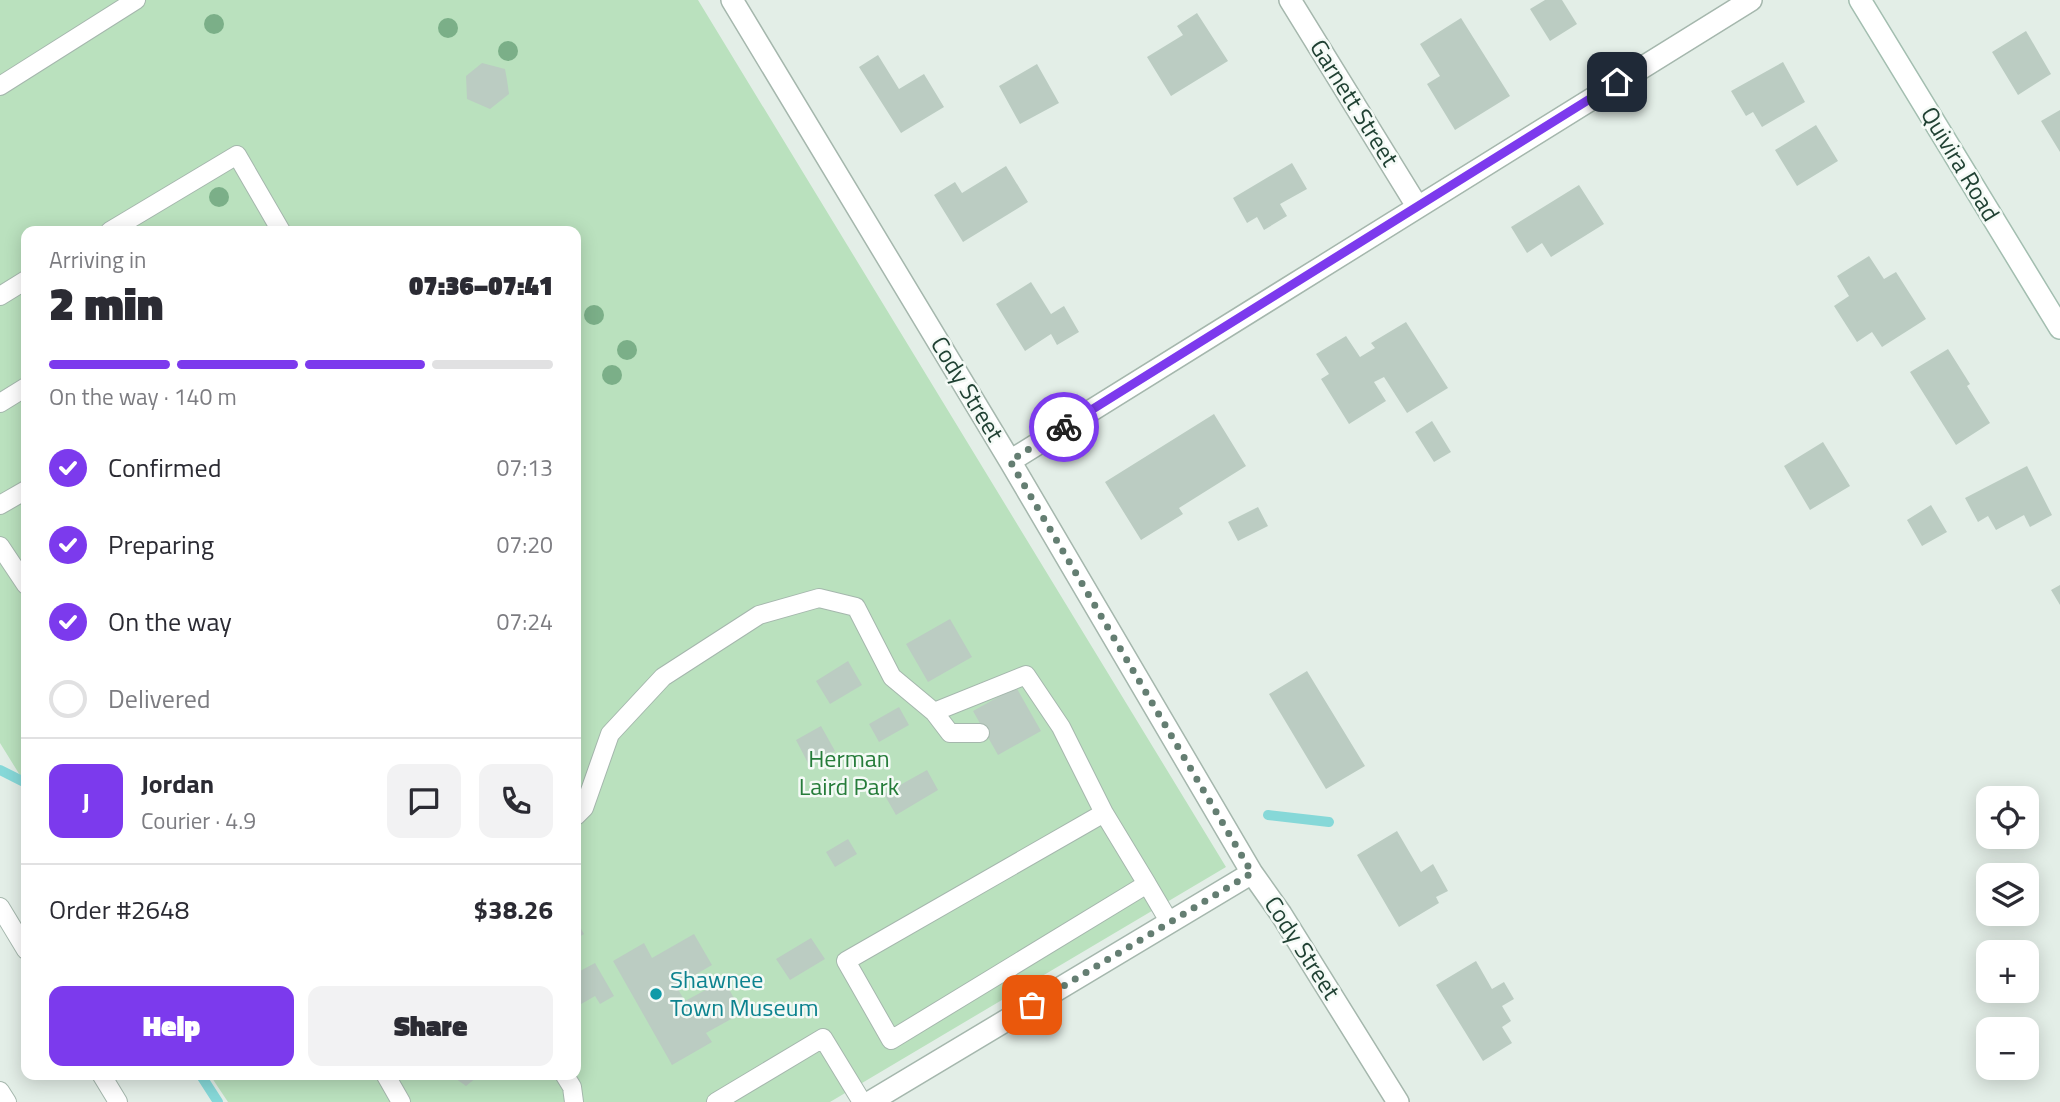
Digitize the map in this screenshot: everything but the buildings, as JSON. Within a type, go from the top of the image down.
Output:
[{"type":"street","name":"Cody Street","points":[[732,0],[1010,461],[1252,873],[1281,914],[1398,1102]]},
{"type":"street","name":"Garnett Street","points":[[1290,0],[1417,206]]},
{"type":"street","points":[[1010,461],[1751,0]]},
{"type":"street","name":"Quivira Road","points":[[1860,0],[2060,328]]},
{"type":"street","points":[[870,1102],[1252,873]]},
{"type":"lane","points":[[0,86],[136,0]]},
{"type":"lane","points":[[118,226],[237,155],[278,226]]},
{"type":"lane","points":[[0,296],[21,283]]},
{"type":"lane","points":[[0,403],[21,390]]},
{"type":"lane","points":[[0,505],[21,492]]},
{"type":"lane","points":[[0,545],[21,577]]},
{"type":"lane","points":[[581,811],[610,734],[663,677],[759,615],[819,598],[856,607],[892,677],[934,712],[950,733],[980,733]]},
{"type":"lane","points":[[934,712],[1026,675],[1061,727],[1104,813],[1170,923]]},
{"type":"lane","points":[[1104,813],[846,961],[891,1040],[1147,884]]},
{"type":"lane","points":[[0,907],[21,942]]},
{"type":"lane","points":[[716,1102],[823,1038],[862,1102]]},
{"type":"lane","points":[[105,1080],[118,1102]]},
{"type":"lane","points":[[388,1080],[401,1102]]},
{"type":"lane","points":[[568,1080],[572,1087],[574,1102]]},
{"type":"lane","points":[[0,1091],[7,1102]]},
{"type":"green space","name":"Herman Laird Park","points":[[0,0],[698,0],[1226,867],[830,1102],[228,1102],[213,1080],[581,1080],[581,226],[21,226],[21,777],[0,743]]},
{"type":"waterway","points":[[0,770],[21,780]]},
{"type":"waterway","points":[[1268,815],[1329,822]]},
{"type":"waterway","points":[[204,1080],[218,1102]]},
{"type":"way so far","points":[[1032,1005],[1252,873],[1010,461],[1064,427]]},
{"type":"place","name":"Shawnee Town Museum","points":[[656,994]]},
{"type":"route","points":[[1064,427],[1617,82]]}]
